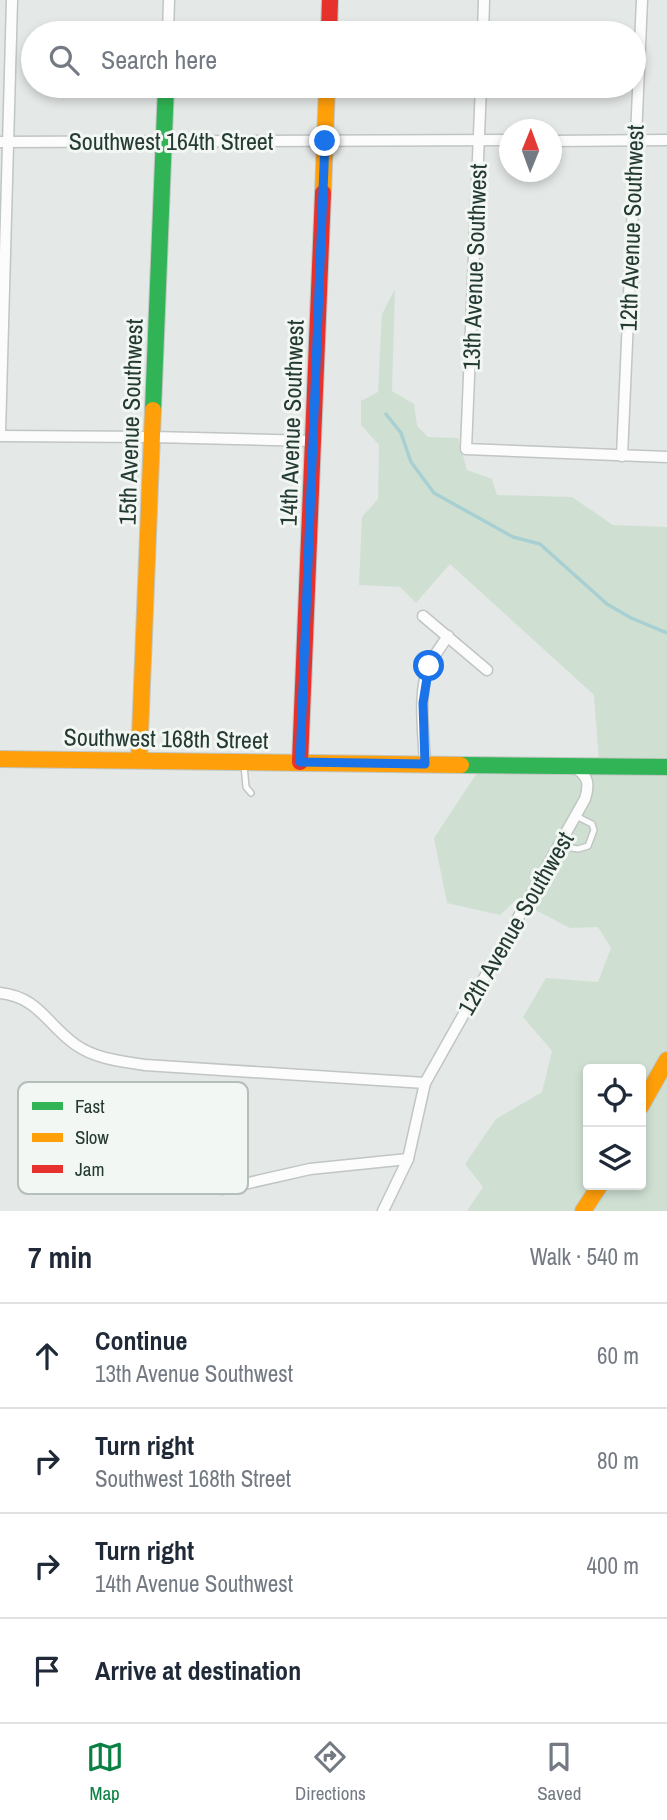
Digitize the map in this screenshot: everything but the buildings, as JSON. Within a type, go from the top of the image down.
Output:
[{"type":"street","points":[[12,0],[4,142],[0,435],[312,441]]},
{"type":"street","points":[[168,21],[169,0]]},
{"type":"street","points":[[329,21],[330,0]]},
{"type":"street","points":[[483,21],[484,0]]},
{"type":"street","name":"12th Avenue Southwest","points":[[641,21],[642,0]]},
{"type":"street","name":"15th Avenue Southwest","points":[[139,760],[166,98]]},
{"type":"street","name":"14th Avenue Southwest","points":[[300,762],[327,98]]},
{"type":"street","name":"13th Avenue Southwest","points":[[481,98],[466,449],[622,456]]},
{"type":"street","name":"12th Avenue Southwest","points":[[622,456],[637,98]]},
{"type":"street","name":"Southwest 164th Street","points":[[4,142],[499,140]]},
{"type":"street","points":[[562,141],[667,140]]},
{"type":"street","points":[[622,456],[667,457]]},
{"type":"street","points":[[423,616],[487,670]]},
{"type":"street","points":[[425,764],[425,683],[429,666],[448,636]]},
{"type":"street","name":"Southwest 168th Street","points":[[0,759],[667,767]]},
{"type":"street","name":"12th Avenue Southwest","points":[[408,1158],[425,1083],[585,799],[589,784],[583,773],[572,766]]},
{"type":"street","points":[[0,993],[21,997],[34,1004],[78,1047],[106,1059],[145,1065],[425,1083]]},
{"type":"street","points":[[646,1096],[667,1060]]},
{"type":"street","points":[[248,1183],[310,1169],[408,1158]]},
{"type":"street","points":[[383,1211],[408,1158]]},
{"type":"street","points":[[583,1211],[597,1190]]},
{"type":"lane","points":[[243,761],[246,787],[251,793]]},
{"type":"lane","points":[[559,846],[578,849],[588,846],[594,830],[592,824],[576,816]]},
{"type":"green space","points":[[395,289],[392,391],[414,404],[417,426],[428,437],[458,438],[467,470],[492,479],[497,495],[572,497],[613,525],[667,527],[667,1211],[467,1211],[483,1187],[465,1164],[496,1119],[542,1092],[552,1051],[523,1017],[546,978],[598,982],[611,948],[598,927],[570,928],[516,900],[500,915],[447,903],[434,838],[477,773],[600,775],[594,695],[450,564],[416,603],[400,587],[359,585],[362,517],[378,499],[379,445],[361,425],[361,401],[378,392],[382,314]]},
{"type":"waterway","points":[[386,414],[401,433],[411,462],[434,493],[513,537],[540,544],[607,604],[631,618],[667,633]]},
{"type":"traffic: fast","points":[[153,410],[166,98]]},
{"type":"traffic: fast","points":[[461,765],[667,767]]},
{"type":"traffic: slow","points":[[323,193],[327,98]]},
{"type":"traffic: slow","points":[[139,760],[153,410]]},
{"type":"traffic: slow","points":[[0,759],[461,765]]},
{"type":"traffic: slow","points":[[646,1097],[667,1060]]},
{"type":"traffic: slow","points":[[583,1211],[597,1190]]},
{"type":"traffic: jam","points":[[329,21],[330,0]]},
{"type":"traffic: jam","points":[[300,762],[323,193]]},
{"type":"route","points":[[325,141],[300,762],[425,764],[423,703],[429,666]]}]
